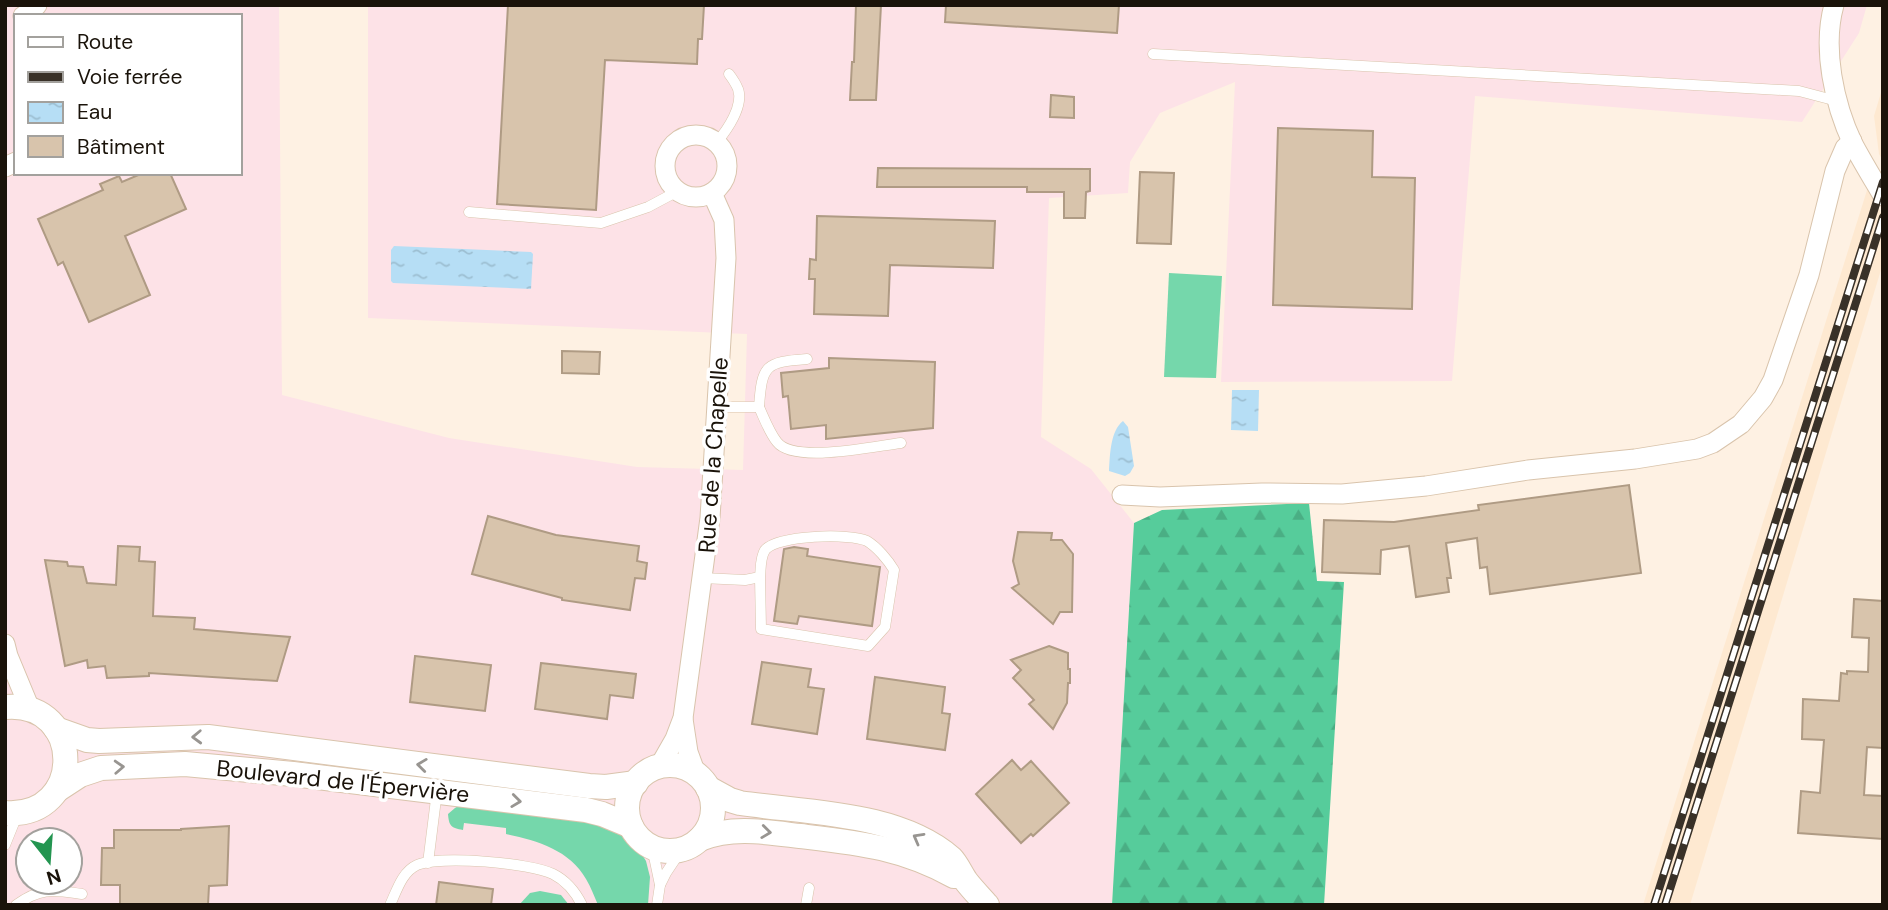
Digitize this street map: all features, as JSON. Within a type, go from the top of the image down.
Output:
[{"type":"street","points":[[1835,5],[1829,36],[1832,77],[1838,101],[1852,141],[1883,196]]},
{"type":"street","points":[[693,134],[708,136],[717,142],[725,154],[727,169],[722,182],[712,193],[705,196],[687,196],[678,191],[668,180],[665,170],[665,159],[671,146],[683,137],[693,134]]},
{"type":"street","points":[[1122,495],[1160,497],[1356,493],[1635,459],[1697,449],[1713,443],[1741,424],[1763,398],[1773,380],[1809,275],[1835,171],[1845,148],[1852,141]]},
{"type":"street","name":"Rue de la Chapelle","points":[[702,781],[685,739],[683,718],[710,518],[718,407],[726,229],[722,212],[712,193]]},
{"type":"street","points":[[6,654],[30,709]]},
{"type":"street","points":[[5,707],[30,709]]},
{"type":"street","name":"Boulevard de l'Épervière","points":[[30,709],[42,715],[56,729],[87,740],[208,737],[589,786],[636,783]]},
{"type":"street","name":"Rue de la Chapelle","points":[[659,767],[683,718]]},
{"type":"street","points":[[56,729],[64,746],[66,759],[63,778],[57,790]]},
{"type":"street","name":"Boulevard de l'Épervière","points":[[12,813],[28,811],[42,804],[80,775],[101,768],[185,764],[293,774],[586,810],[631,826]]},
{"type":"street","points":[[967,883],[906,854],[859,843],[755,831],[722,833],[668,851],[652,847],[640,839],[631,826],[628,815],[630,793],[646,773],[659,767],[678,766],[730,800],[740,803],[862,819],[903,830],[953,860],[967,883],[987,905]]},
{"type":"street","points":[[691,844],[708,829],[713,815],[713,802],[702,781]]},
{"type":"lane","points":[[1153,54],[1799,91],[1838,101]]},
{"type":"lane","points":[[717,142],[732,121],[737,108],[739,90],[729,74]]},
{"type":"lane","points":[[468,212],[601,223],[640,210],[678,191]]},
{"type":"lane","points":[[807,359],[783,360],[772,364],[764,373],[759,407],[778,444],[790,450],[811,454],[901,443]]},
{"type":"lane","points":[[718,407],[759,407]]},
{"type":"lane","points":[[847,536],[868,542],[894,570],[885,627],[869,646],[761,629],[760,577],[761,561],[766,550],[775,544],[792,539],[847,536]]},
{"type":"lane","points":[[702,578],[744,580],[760,577]]},
{"type":"lane","points":[[428,863],[437,791]]},
{"type":"lane","points":[[5,845],[12,813]]},
{"type":"lane","points":[[657,905],[660,886],[666,873],[691,844]]},
{"type":"lane","points":[[652,847],[660,886]]},
{"type":"lane","points":[[390,905],[403,876],[417,865],[443,860],[477,861],[551,873],[573,888],[582,905]]},
{"type":"lane","points":[[806,905],[809,888]]},
{"type":"lane","points":[[5,904],[14,905],[30,896]]},
{"type":"shaded area","points":[[5,5],[279,5],[282,395],[449,438],[637,467],[743,470],[747,334],[368,318],[368,5],[1867,5],[1859,33],[1802,122],[1475,96],[1452,381],[1221,382],[1235,82],[1160,113],[1130,162],[1128,193],[1049,198],[1041,437],[1091,469],[1134,523],[1112,905],[5,905]]},
{"type":"shaded area","points":[[1883,86],[1883,161],[1879,154],[1874,116]]},
{"type":"shaded area","points":[[1868,187],[1883,217],[1883,263],[1690,905],[1643,905]]},
{"type":"green space","points":[[1169,273],[1222,276],[1216,378],[1164,377]]},
{"type":"green space","points":[[1309,503],[1317,581],[1344,582],[1324,905],[1112,905],[1134,523],[1162,510]]},
{"type":"green space","points":[[462,804],[574,816],[618,829],[646,861],[650,877],[648,905],[598,905],[586,879],[571,861],[540,843],[506,834],[506,828],[464,823],[463,830],[453,827],[448,814]]},
{"type":"green space","points":[[540,891],[561,895],[569,905],[519,905],[530,893]]},
{"type":"water","points":[[394,246],[531,252],[531,289],[393,283],[391,250]]},
{"type":"water","points":[[1232,390],[1259,390],[1258,431],[1231,430]]},
{"type":"water","points":[[1123,421],[1128,427],[1134,466],[1125,476],[1109,471],[1113,437]]},
{"type":"building","points":[[508,5],[704,5],[697,64],[605,60],[596,210],[497,204]]},
{"type":"building","points":[[856,5],[881,5],[876,100],[850,100]]},
{"type":"building","points":[[946,5],[1119,5],[1117,33],[945,22]]},
{"type":"building","points":[[1051,95],[1074,97],[1074,118],[1050,117]]},
{"type":"building","points":[[1278,128],[1373,131],[1372,177],[1415,178],[1412,309],[1273,305]]},
{"type":"building","points":[[878,168],[1090,169],[1090,191],[1086,192],[1085,218],[1064,218],[1064,192],[1027,192],[1027,187],[877,187]]},
{"type":"building","points":[[1140,172],[1174,173],[1171,244],[1137,243]]},
{"type":"building","points":[[138,175],[171,175],[186,209],[125,236],[150,295],[89,322],[63,262],[58,265],[38,219],[103,190],[100,184],[119,176],[122,182]]},
{"type":"building","points":[[817,216],[995,221],[993,268],[890,265],[888,316],[814,314],[815,279],[809,279],[810,259],[816,260]]},
{"type":"building","points":[[562,351],[600,352],[599,374],[562,373]]},
{"type":"building","points":[[829,358],[935,362],[933,428],[826,439],[826,425],[791,429],[788,396],[783,397],[781,373],[829,368]]},
{"type":"building","points":[[1629,485],[1641,573],[1490,594],[1487,567],[1480,568],[1477,538],[1446,543],[1451,578],[1447,578],[1449,592],[1416,597],[1409,546],[1381,550],[1380,574],[1322,572],[1324,520],[1394,522],[1479,510],[1478,505]]},
{"type":"building","points":[[488,516],[556,535],[639,546],[637,561],[647,563],[645,579],[635,578],[630,610],[562,600],[472,574]]},
{"type":"building","points":[[1018,532],[1052,533],[1051,540],[1062,540],[1073,554],[1072,612],[1060,612],[1053,624],[1012,588],[1019,584],[1013,561]]},
{"type":"building","points":[[118,546],[140,547],[139,561],[155,562],[153,616],[195,618],[194,629],[290,637],[277,681],[149,673],[149,676],[107,678],[105,666],[88,668],[87,660],[65,666],[45,560],[83,567],[87,583],[116,585]]},
{"type":"building","points":[[784,549],[808,549],[807,556],[880,567],[872,626],[799,616],[797,624],[774,621]]},
{"type":"building","points":[[1854,599],[1883,601],[1883,748],[1867,747],[1864,795],[1883,796],[1883,839],[1798,833],[1801,791],[1820,793],[1824,740],[1802,739],[1803,699],[1839,701],[1841,673],[1868,672],[1869,638],[1852,637]]},
{"type":"building","points":[[1049,646],[1068,653],[1070,669],[1067,703],[1053,729],[1029,704],[1034,700],[1013,678],[1021,670],[1011,660]]},
{"type":"building","points":[[415,656],[491,665],[485,711],[410,702]]},
{"type":"building","points":[[762,662],[811,669],[808,687],[824,689],[817,734],[752,724]]},
{"type":"building","points":[[541,663],[636,674],[633,698],[610,695],[607,719],[535,709]]},
{"type":"building","points":[[875,677],[945,687],[942,713],[950,714],[945,750],[867,739]]},
{"type":"building","points":[[1012,760],[1021,770],[1031,761],[1069,803],[1033,836],[1031,834],[1021,843],[976,794]]},
{"type":"building","points":[[229,826],[227,885],[209,886],[208,905],[120,905],[120,885],[101,885],[102,848],[114,848],[114,830],[181,830]]},
{"type":"building","points":[[439,882],[493,889],[491,905],[436,905]]},
{"type":"railway","points":[[1654,905],[1883,182]]},
{"type":"railway","points":[[1665,905],[1883,217]]}]
